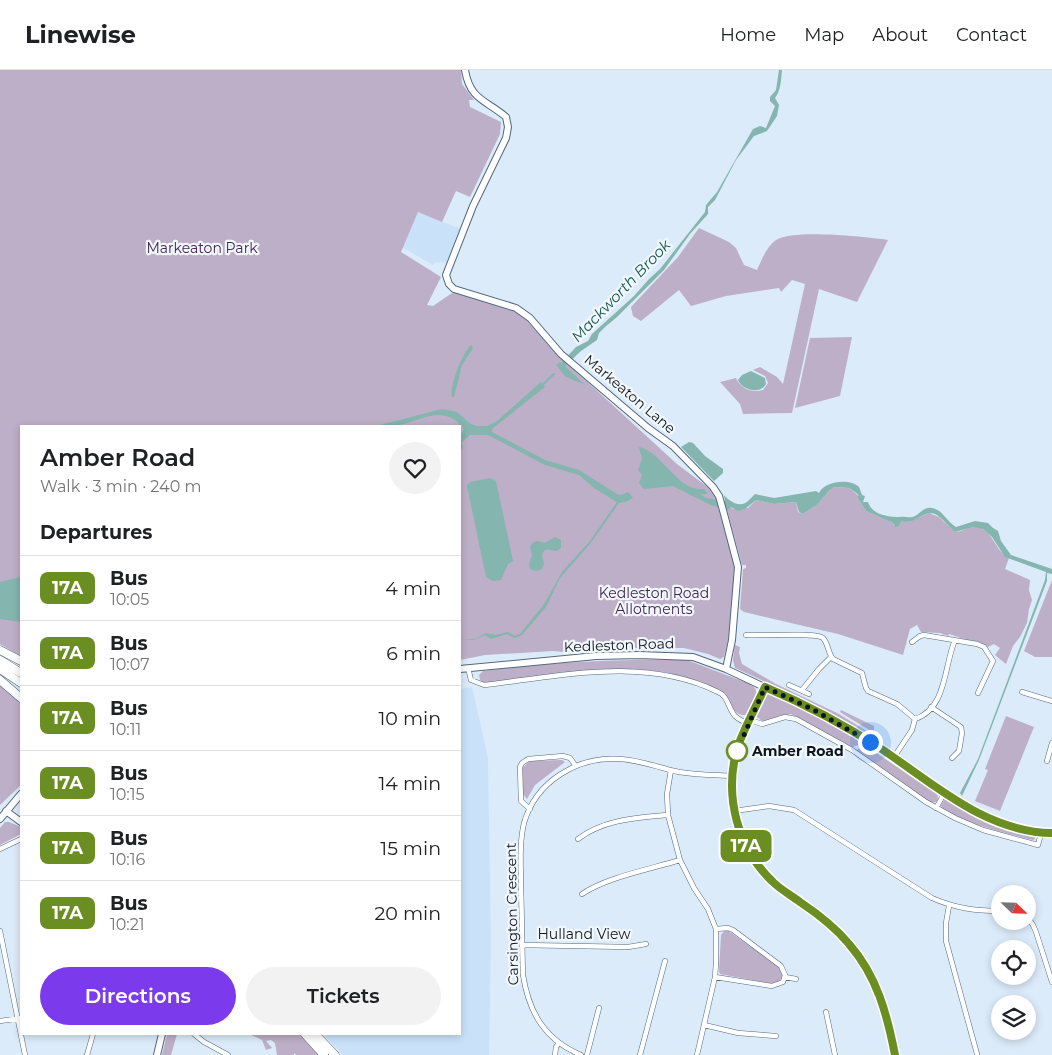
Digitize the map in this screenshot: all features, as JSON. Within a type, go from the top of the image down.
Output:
[{"type":"highway","points":[[0,650],[20,661]]},
{"type":"highway","points":[[0,660],[20,673]]},
{"type":"highway","points":[[0,669],[20,682]]},
{"type":"highway","points":[[0,680],[20,697]]},
{"type":"highway","points":[[306,1035],[324,1055]]},
{"type":"highway","points":[[316,1035],[335,1055]]},
{"type":"street","name":"Markeaton Lane","points":[[465,70],[468,85],[473,93],[481,101],[506,117],[508,127],[506,138],[477,196],[447,271],[447,280],[454,288],[516,308],[524,313],[561,354],[648,428],[673,446],[713,486],[719,496],[738,567],[732,640],[726,669]]},
{"type":"street","points":[[746,636],[818,635],[825,641],[831,657],[861,672],[864,676],[866,688],[870,692],[897,704],[916,719]]},
{"type":"street","points":[[912,642],[924,635],[980,645],[993,659],[978,693]]},
{"type":"street","points":[[894,757],[912,730],[916,719],[925,715],[941,693],[950,650],[955,640]]},
{"type":"street","name":"Kedleston Road","points":[[461,669],[596,656],[692,657],[726,669],[836,721],[894,757],[944,794],[1000,822],[1026,831],[1052,833]]},
{"type":"street","points":[[802,690],[819,668],[831,657]]},
{"type":"street","name":"Kedleston Road","points":[[468,668],[471,680],[484,685],[599,672],[637,672],[675,676],[721,693],[736,717],[749,722],[762,724],[785,717],[796,719],[852,750],[936,808],[983,830],[1038,845],[1041,833]]},
{"type":"street","points":[[789,685],[809,694]]},
{"type":"street","points":[[765,687],[737,749],[732,776],[734,811],[744,842],[758,866],[773,882],[819,915],[836,930],[863,962],[873,978],[885,1011],[895,1055]]},
{"type":"street","points":[[1022,692],[1052,701]]},
{"type":"street","points":[[931,707],[961,727],[959,751],[952,758]]},
{"type":"street","points":[[1047,762],[1052,743]]},
{"type":"street","points":[[530,809],[521,801],[520,766],[522,762],[528,759],[563,756],[570,758],[576,765]]},
{"type":"street","name":"Carsington Crescent","points":[[581,1055],[559,1043],[545,1030],[532,1010],[526,994],[523,975],[521,849],[523,829],[530,809],[542,790],[556,777],[576,765],[596,760],[620,759],[637,761],[671,770],[732,776]]},
{"type":"street","points":[[671,770],[667,794],[668,815],[680,860],[694,888],[708,909],[716,929],[715,977],[697,1055]]},
{"type":"street","points":[[936,808],[944,794]]},
{"type":"street","points":[[0,819],[20,795]]},
{"type":"street","points":[[734,811],[769,806],[794,810],[921,892],[949,906],[991,911]]},
{"type":"street","points":[[6,811],[20,821]]},
{"type":"street","points":[[578,839],[602,825],[630,819],[668,815]]},
{"type":"street","points":[[0,849],[20,839]]},
{"type":"street","points":[[582,894],[590,888],[680,860]]},
{"type":"street","points":[[949,906],[946,923],[946,942],[977,1054]]},
{"type":"street","points":[[715,977],[772,986],[783,982],[785,977],[785,972],[781,966],[732,930],[728,928],[716,929]]},
{"type":"street","points":[[1035,930],[1052,982]]},
{"type":"street","points":[[0,931],[19,1018],[0,1021]]},
{"type":"street","name":"Hulland View","points":[[522,945],[628,947],[646,944]]},
{"type":"street","points":[[640,1055],[664,961]]},
{"type":"street","points":[[656,968],[662,969]]},
{"type":"street","points":[[785,977],[796,979]]},
{"type":"street","points":[[587,1055],[599,1008]]},
{"type":"street","points":[[826,1012],[835,1055]]},
{"type":"street","points":[[704,1025],[738,1032],[776,1036]]},
{"type":"street","points":[[22,1035],[25,1055]]},
{"type":"street","points":[[87,1055],[93,1035]]},
{"type":"street","points":[[157,1055],[162,1035]]},
{"type":"street","points":[[195,1035],[228,1055]]},
{"type":"street","points":[[555,1055],[555,1050],[559,1043]]},
{"type":"shaded area","points":[[779,70],[782,70],[780,88],[775,98],[779,105],[777,116],[767,131],[754,136],[736,160],[715,200],[708,207],[708,214],[690,234],[664,270],[599,333],[597,340],[581,351],[565,366],[586,386],[563,374],[556,365],[561,363],[576,347],[588,341],[592,334],[634,296],[660,269],[705,212],[706,205],[717,192],[753,129],[760,126],[766,128],[775,106],[770,101],[770,97],[776,90]]},
{"type":"shaded area","points":[[418,212],[461,229],[446,264],[442,262],[434,263],[433,265],[402,247]]},
{"type":"shaded area","points":[[471,345],[473,348],[462,365],[454,397],[452,397],[452,386],[457,371],[467,349]]},
{"type":"shaded area","points":[[751,371],[765,378],[766,384],[760,389],[747,389],[738,380],[742,375]]},
{"type":"shaded area","points":[[541,382],[545,387],[492,429],[492,432],[545,460],[579,470],[617,494],[621,495],[628,492],[633,498],[619,503],[590,544],[560,578],[546,607],[522,635],[515,638],[507,634],[491,639],[485,635],[474,640],[461,639],[475,639],[486,633],[496,635],[508,632],[515,636],[521,633],[544,604],[562,572],[590,541],[617,502],[594,488],[579,475],[545,465],[488,435],[470,435],[461,443],[461,434],[464,430],[462,425],[458,425],[459,423],[443,415],[435,415],[399,425],[380,425],[442,409],[457,412],[476,426],[487,426],[497,421]]},
{"type":"shaded area","points":[[689,442],[693,443],[705,456],[723,469],[723,473],[714,481],[681,447]]},
{"type":"shaded area","points":[[639,447],[648,450],[686,484],[694,488],[704,489],[708,494],[700,494],[706,498],[725,501],[724,495],[732,502],[743,504],[755,494],[774,498],[816,491],[819,493],[831,483],[850,482],[859,487],[862,495],[865,496],[863,502],[868,502],[873,510],[881,514],[911,517],[926,508],[932,508],[939,511],[956,527],[975,521],[988,523],[998,531],[1001,541],[1011,555],[1052,569],[1052,574],[1047,573],[1047,581],[979,760],[962,796],[960,793],[978,759],[1045,580],[1046,572],[1005,557],[992,537],[983,529],[973,527],[955,532],[937,515],[932,513],[911,521],[902,521],[899,526],[895,527],[893,523],[866,511],[857,497],[859,495],[849,488],[834,487],[817,505],[803,514],[799,512],[796,502],[774,504],[756,500],[745,509],[738,511],[731,507],[728,510],[711,505],[673,486],[644,489],[639,483],[642,475],[638,470],[642,459]]},
{"type":"shaded area","points":[[490,478],[496,481],[513,561],[508,564],[501,580],[493,581],[486,577],[467,486],[470,482]]},
{"type":"shaded area","points":[[555,537],[561,540],[561,548],[557,551],[548,550],[543,552],[544,564],[542,569],[536,571],[530,569],[529,564],[532,555],[530,547],[532,543],[537,541],[545,543]]},
{"type":"shaded area","points":[[20,577],[20,622],[0,619],[0,582]]},
{"type":"shaded area","points":[[472,687],[488,758],[491,945],[489,1055],[343,1055],[324,1035],[461,1035],[461,689]]},
{"type":"green space","name":"Markeaton Park","points":[[0,70],[461,70],[462,84],[474,100],[469,100],[470,107],[501,122],[500,134],[470,197],[456,191],[442,222],[418,212],[401,252],[441,277],[427,305],[433,306],[455,291],[522,315],[557,354],[677,464],[709,488],[716,496],[732,547],[735,564],[736,587],[733,611],[724,657],[720,659],[684,648],[605,648],[565,652],[485,655],[461,660],[461,425],[20,425],[20,655],[0,644]]},
{"type":"green space","points":[[699,228],[729,242],[736,248],[744,265],[757,270],[770,246],[776,240],[785,237],[813,234],[888,240],[857,302],[819,289],[792,413],[743,414],[740,404],[720,382],[736,378],[747,389],[763,390],[768,383],[765,376],[753,370],[760,367],[777,377],[783,384],[805,284],[792,280],[781,292],[779,288],[726,296],[691,306],[679,290],[641,321],[633,316],[631,307],[678,257]]},
{"type":"green space","points":[[852,337],[840,396],[795,408],[810,338]]},
{"type":"green space","points":[[834,487],[849,488],[859,496],[857,497],[866,511],[893,523],[894,526],[899,526],[902,521],[908,522],[929,513],[939,517],[955,532],[974,527],[980,528],[989,535],[1004,555],[1009,558],[1005,569],[1030,580],[1029,590],[1032,600],[1027,623],[1013,646],[1006,664],[995,655],[1000,648],[994,644],[988,647],[980,642],[970,641],[949,634],[948,636],[940,633],[921,632],[917,625],[910,629],[903,655],[838,634],[744,612],[740,609],[743,569],[746,568],[746,565],[742,565],[727,510],[731,507],[733,509],[748,508],[756,500],[774,504],[796,502],[798,512],[803,514],[817,505]]},
{"type":"green space","points":[[1052,580],[1052,657],[1035,657],[1024,651]]},
{"type":"green space","points":[[735,645],[740,647],[739,653],[742,664],[776,684],[839,714],[873,735],[874,740],[806,702],[735,668],[733,660]]},
{"type":"green space","points":[[687,660],[750,684],[755,688],[757,695],[750,713],[745,715],[736,712],[720,690],[665,672],[635,669],[577,672],[484,683],[480,680],[479,675],[483,671],[559,663]]},
{"type":"green space","points":[[0,684],[20,700],[20,786],[0,805]]},
{"type":"green space","points":[[767,694],[801,706],[862,744],[852,747],[791,714],[763,722],[757,717],[757,711]]},
{"type":"green space","points":[[841,710],[874,726],[874,733],[840,712]]},
{"type":"green space","points":[[1006,716],[1034,727],[1000,811],[975,801],[988,770],[985,769]]},
{"type":"green space","points":[[866,746],[937,794],[938,799],[936,802],[931,803],[856,750]]},
{"type":"green space","points":[[562,760],[565,762],[535,785],[527,799],[523,794],[522,768],[530,761]]},
{"type":"green space","points":[[945,799],[1003,827],[1034,836],[1035,839],[998,831],[953,815],[942,809],[941,805]]},
{"type":"green space","points":[[5,822],[9,822],[20,827],[20,835],[0,845],[0,828]]},
{"type":"green space","points":[[727,930],[778,966],[782,974],[781,979],[774,984],[720,974],[721,935]]},
{"type":"green space","points":[[167,1035],[177,1035],[171,1055],[162,1055]]},
{"type":"green space","points":[[251,1035],[301,1035],[318,1055],[296,1055],[294,1053],[294,1055],[277,1055],[275,1043],[271,1040],[266,1041],[272,1048],[266,1050],[262,1040]]},
{"type":"waterway","name":"Mackworth Brook","points":[[541,386],[554,374]]},
{"type":"bus line","name":"17A","points":[[895,1055],[885,1011],[873,978],[863,962],[831,925],[773,882],[755,862],[741,836],[733,803],[733,769],[739,744],[765,687],[812,709],[854,732],[894,757],[944,794],[970,809],[1012,827],[1026,831],[1052,833]]},
{"type":"place","name":"Amber Road","points":[[737,751]]},
{"type":"route","points":[[737,751],[765,687],[812,709],[870,742]]},
{"type":"park label","name":"Kedleston Road Allotments","points":[[654,602]]}]
